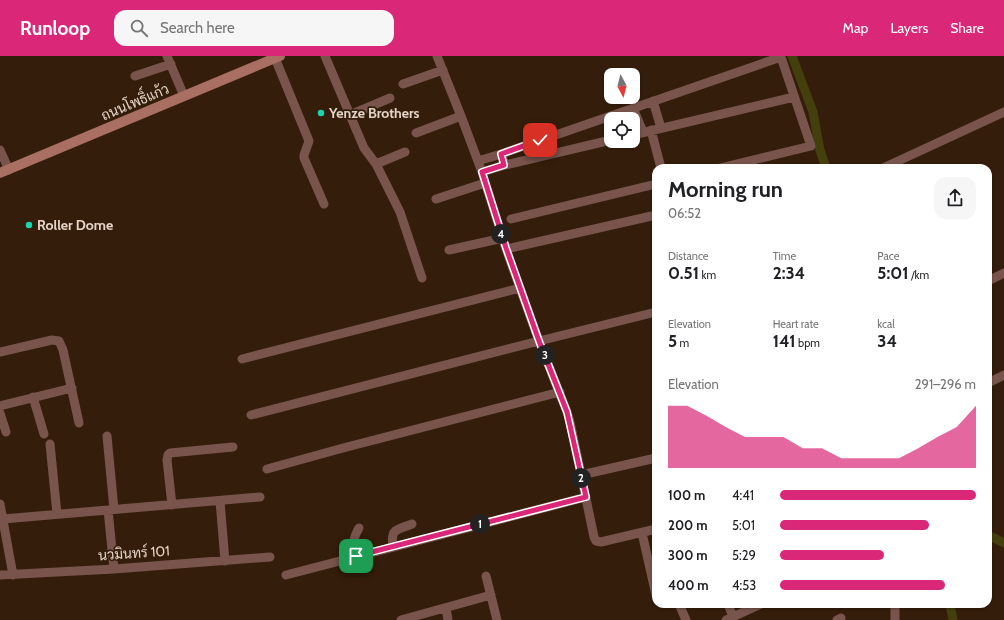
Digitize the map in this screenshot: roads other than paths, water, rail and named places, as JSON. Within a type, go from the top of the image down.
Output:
[{"type":"street","points":[[325,56],[364,148],[376,164],[400,212],[422,278]]},
{"type":"street","points":[[437,56],[482,172],[502,238],[570,422],[596,541],[601,542],[652,530]]},
{"type":"street","points":[[277,57],[309,141],[304,158],[324,204]]},
{"type":"street","name":"ถนนโพธิ์แก้ว","points":[[4,172],[277,57]]},
{"type":"street","points":[[478,161],[781,57],[811,146],[737,164]]},
{"type":"street","points":[[135,76],[169,60],[184,96]]},
{"type":"street","points":[[403,84],[443,70]]},
{"type":"street","points":[[640,133],[794,97]]},
{"type":"street","points":[[350,114],[390,98]]},
{"type":"street","points":[[653,101],[661,128]]},
{"type":"street","points":[[633,108],[647,131],[659,164]]},
{"type":"street","points":[[892,164],[1004,112]]},
{"type":"street","points":[[416,133],[461,116]]},
{"type":"street","points":[[540,140],[545,155]]},
{"type":"street","points":[[482,172],[504,165],[604,142]]},
{"type":"street","points":[[0,150],[4,172]]},
{"type":"street","points":[[376,164],[405,152]]},
{"type":"street","points":[[501,154],[504,165]]},
{"type":"street","points":[[436,199],[485,182]]},
{"type":"street","points":[[511,219],[652,185]]},
{"type":"street","points":[[506,248],[652,216]]},
{"type":"street","points":[[449,250],[502,238]]},
{"type":"street","points":[[992,279],[1004,273]]},
{"type":"street","points":[[242,359],[520,288]]},
{"type":"street","points":[[251,415],[652,313]]},
{"type":"street","points":[[0,352],[52,340],[59,341],[63,350],[79,423]]},
{"type":"street","points":[[992,381],[1004,375]]},
{"type":"street","points":[[0,406],[72,388]]},
{"type":"street","points":[[267,468],[560,392]]},
{"type":"street","points":[[33,398],[44,434]]},
{"type":"street","points":[[0,414],[6,432]]},
{"type":"street","points":[[107,436],[114,569]]},
{"type":"street","points":[[50,444],[57,514]]},
{"type":"street","points":[[172,505],[167,460],[170,453],[233,447]]},
{"type":"street","points":[[581,475],[652,459]]},
{"type":"street","points":[[3,519],[260,497]]},
{"type":"street","points":[[286,575],[586,497]]},
{"type":"street","points":[[220,501],[226,560]]},
{"type":"street","points":[[0,504],[13,575]]},
{"type":"street","points":[[393,547],[393,533],[412,524]]},
{"type":"street","points":[[356,556],[353,544],[354,537],[359,528]]},
{"type":"street","points":[[642,533],[652,559]]},
{"type":"street","name":"นวมินทร์ 101","points":[[0,575],[114,569],[270,557]]},
{"type":"street","points":[[486,576],[497,620]]},
{"type":"street","points":[[402,620],[491,595]]},
{"type":"street","points":[[446,608],[448,620]]},
{"type":"street","points":[[681,608],[686,620]]},
{"type":"street","points":[[729,608],[730,618],[752,608]]},
{"type":"street","points":[[895,608],[895,620]]},
{"type":"waterway","points":[[792,56],[813,112],[820,150],[825,164]]},
{"type":"waterway","points":[[992,537],[1004,543]]},
{"type":"waterway","points":[[951,608],[953,620]]},
{"type":"place","name":"Yenze Brothers","points":[[321,113]]},
{"type":"place","name":"Roller Dome","points":[[29,225]]}]
